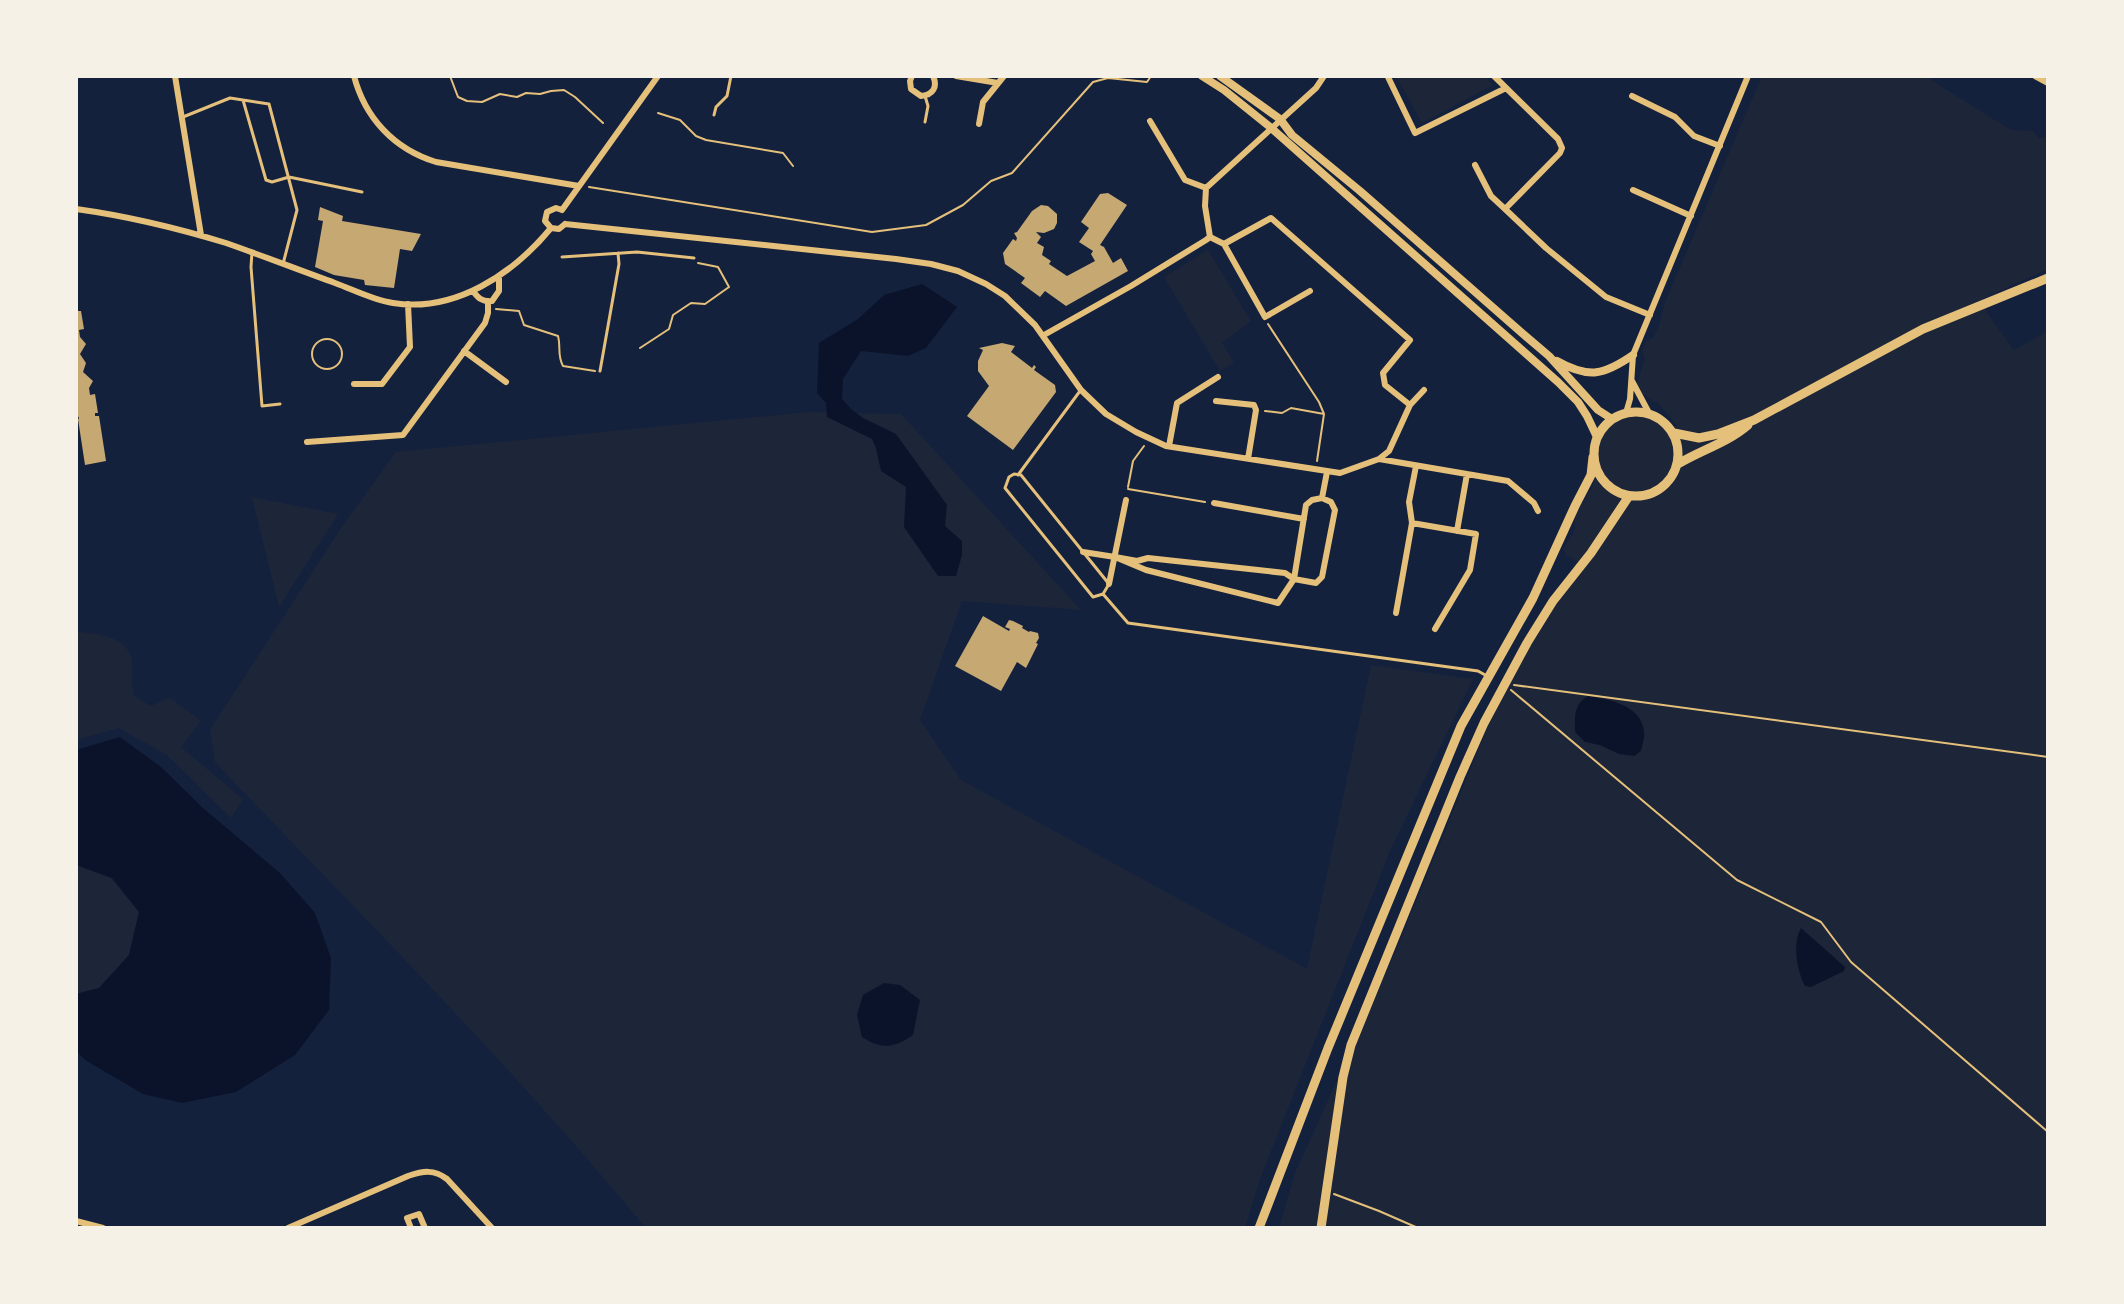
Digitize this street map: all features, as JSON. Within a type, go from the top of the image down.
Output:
[{"type":"main road","points":[[1202,76],[1270,127],[1558,382],[1578,402],[1597,437]]},
{"type":"main road","points":[[1220,76],[1280,119],[1292,135],[1549,356],[1598,410],[1612,419]]},
{"type":"main road","points":[[1674,433],[1699,438],[1754,420],[1923,329],[2048,278]]},
{"type":"main road","points":[[1549,356],[1585,374],[1606,371],[1633,355]]},
{"type":"main road","points":[[1259,1228],[1316,1077],[1461,726],[1533,598],[1591,475],[1593,457],[1597,437],[1612,419],[1634,411],[1649,413],[1667,424],[1678,445],[1678,464],[1672,478],[1664,487],[1644,496],[1616,492],[1604,483],[1593,457]]},
{"type":"main road","points":[[1678,464],[1720,445],[1754,420]]},
{"type":"main road","points":[[1321,1228],[1343,1077],[1351,1045],[1460,777],[1527,643],[1553,601],[1591,553],[1629,496]]},
{"type":"street","points":[[175,76],[201,235]]},
{"type":"street","points":[[354,76],[358,94],[376,123],[395,141],[418,155],[436,162],[579,186]]},
{"type":"street","points":[[562,210],[658,76]]},
{"type":"street","points":[[912,76],[911,89],[917,95],[925,96],[934,89],[933,76]]},
{"type":"street","points":[[956,76],[998,83]]},
{"type":"street","points":[[979,124],[983,102],[1004,76]]},
{"type":"street","points":[[1210,237],[1205,206],[1206,188],[1316,88],[1324,76]]},
{"type":"street","points":[[1389,76],[1415,133],[1506,88]]},
{"type":"street","points":[[1494,76],[1558,139],[1562,148],[1505,209]]},
{"type":"street","points":[[1626,413],[1633,355],[1748,76]]},
{"type":"street","points":[[2035,76],[2048,83]]},
{"type":"street","points":[[1632,96],[1675,117],[1694,136],[1720,146]]},
{"type":"street","points":[[1150,121],[1185,180],[1206,188]]},
{"type":"street","points":[[1475,165],[1491,196],[1546,248],[1606,297],[1650,315]]},
{"type":"street","points":[[1633,190],[1691,216]]},
{"type":"street","points":[[556,208],[562,210],[565,224],[559,229],[551,228],[545,221],[547,212],[556,208]]},
{"type":"street","points":[[76,209],[201,235],[380,300],[408,304],[432,303],[473,291],[499,278],[525,258],[551,228]]},
{"type":"street","points":[[1224,244],[1271,218],[1410,340],[1383,373],[1385,385],[1410,405]]},
{"type":"street","points":[[565,224],[881,257],[941,266],[969,275],[1005,296],[1044,335],[1081,390],[1106,414],[1169,446],[1340,473],[1379,459],[1389,451],[1410,405],[1424,390]]},
{"type":"street","points":[[1210,237],[1224,244],[1265,317],[1310,291]]},
{"type":"street","points":[[1044,335],[1142,280],[1210,237]]},
{"type":"street","points":[[473,291],[478,299],[492,301],[499,291],[499,278]]},
{"type":"street","points":[[307,442],[403,435],[485,323],[488,301]]},
{"type":"street","points":[[354,384],[382,384],[410,347],[408,304]]},
{"type":"street","points":[[464,351],[506,382]]},
{"type":"street","points":[[1169,446],[1177,403],[1218,377]]},
{"type":"street","points":[[1632,381],[1649,413]]},
{"type":"street","points":[[1216,401],[1254,405],[1256,410],[1248,459]]},
{"type":"street","points":[[1379,459],[1508,481],[1534,503],[1538,511]]},
{"type":"street","points":[[1396,613],[1412,523],[1409,502],[1416,466]]},
{"type":"street","points":[[1322,498],[1327,472]]},
{"type":"street","points":[[1457,531],[1467,474]]},
{"type":"street","points":[[1083,552],[1115,557],[1137,561],[1148,558],[1285,573],[1294,579],[1316,583],[1322,577],[1335,510],[1331,502],[1322,498],[1306,505],[1294,579],[1278,603],[1146,570],[1115,557]]},
{"type":"street","points":[[1109,584],[1126,500]]},
{"type":"street","points":[[1214,503],[1304,519]]},
{"type":"street","points":[[1412,523],[1476,534],[1470,570],[1435,629]]},
{"type":"street","points":[[288,1228],[408,1176],[430,1171],[447,1179],[492,1228]]},
{"type":"street","points":[[411,1228],[407,1218],[419,1214],[425,1228]]},
{"type":"street","points":[[76,1221],[103,1228]]},
{"type":"lane","points":[[714,115],[716,107],[727,96],[731,76]]},
{"type":"lane","points":[[925,96],[928,106],[925,122]]},
{"type":"lane","points":[[182,118],[230,98],[269,104],[297,210],[283,264]]},
{"type":"lane","points":[[243,100],[266,180],[272,182],[289,177],[362,192]]},
{"type":"lane","points":[[252,252],[262,406],[280,404]]},
{"type":"lane","points":[[562,257],[637,252],[694,258]]},
{"type":"lane","points":[[600,371],[619,264],[618,253]]},
{"type":"lane","points":[[1018,475],[1081,390]]},
{"type":"lane","points":[[1021,475],[1083,552],[1109,584],[1103,594],[1093,597],[1005,488],[1009,477],[1021,475]]},
{"type":"lane","points":[[1103,594],[1128,623],[1478,671],[1490,677]]},
{"type":"path","points":[[450,76],[458,97],[467,101],[482,102],[500,94],[517,97],[526,93],[564,90],[603,123]]},
{"type":"path","points":[[579,186],[861,231],[877,232],[926,225],[963,205],[991,181],[1012,173],[1093,82],[1108,78],[1147,82],[1151,76]]},
{"type":"path","points":[[658,113],[680,120],[696,136],[706,140],[783,153],[793,166]]},
{"type":"path","points":[[640,348],[669,329],[673,315],[691,303],[705,304],[729,287],[718,267],[699,265],[694,258]]},
{"type":"path","points":[[495,309],[519,311],[524,325],[558,336],[559,359],[563,366],[600,371]]},
{"type":"path","points":[[1265,317],[1324,414],[1316,470]]},
{"type":"path","points":[[326,340],[335,342],[342,353],[337,366],[328,369],[315,364],[312,356],[317,343],[326,340]]},
{"type":"path","points":[[1256,410],[1282,413],[1291,408],[1324,414]]},
{"type":"path","points":[[1149,438],[1133,461],[1128,489],[1214,503]]},
{"type":"path","points":[[1504,684],[2048,757]]},
{"type":"path","points":[[1504,684],[1737,880],[1821,922],[1851,962],[2048,1132]]},
{"type":"path","points":[[1325,1191],[1418,1228]]},
{"type":"shaded area","points":[[1484,76],[1493,85],[1422,123],[1397,78]]},
{"type":"shaded area","points":[[1762,76],[1930,76],[1931,80],[2011,130],[2033,131],[2039,138],[2044,137],[2048,141],[2048,269],[1982,299],[1988,314],[2014,350],[2048,331],[2048,1228],[1279,1228],[1295,1173],[1394,955],[1489,724],[1531,644],[1556,603],[1585,566],[1566,555],[1563,549],[1575,530],[1574,517],[1593,486],[1594,457],[1601,439],[1614,422],[1634,415],[1647,416],[1665,427],[1677,426],[1659,404],[1641,393],[1637,384],[1645,357],[1642,351],[1659,326],[1665,302]]},
{"type":"shaded area","points":[[1208,250],[1251,321],[1222,343],[1234,363],[1220,371],[1164,277]]},
{"type":"shaded area","points":[[922,284],[957,307],[926,348],[908,356],[861,351],[843,379],[842,399],[863,418],[896,434],[947,505],[945,526],[962,541],[956,576],[938,576],[904,527],[906,487],[881,471],[872,439],[827,417],[826,403],[817,393],[819,343],[858,319],[884,295]]},
{"type":"shaded area","points":[[808,412],[901,414],[1081,610],[962,601],[920,720],[961,780],[1307,969],[1371,665],[1473,679],[1390,851],[1260,1179],[1245,1228],[646,1228],[489,1049],[215,762],[210,730],[341,528],[396,452]]},
{"type":"shaded area","points":[[252,497],[338,514],[279,607]]},
{"type":"shaded area","points":[[76,631],[112,638],[126,647],[132,663],[134,696],[151,706],[172,699],[201,721],[181,747],[243,799],[231,818],[167,755],[119,728],[76,740]]},
{"type":"shaded area","points":[[1588,696],[1623,705],[1637,715],[1644,732],[1641,751],[1634,756],[1619,754],[1585,742],[1575,732],[1577,707]]},
{"type":"shaded area","points":[[120,737],[161,767],[203,808],[281,874],[315,913],[331,958],[329,1010],[295,1055],[236,1092],[182,1103],[143,1094],[85,1060],[76,1051],[76,994],[99,988],[129,955],[139,912],[112,878],[76,865],[76,750]]},
{"type":"shaded area","points":[[76,865],[111,878],[139,912],[129,955],[99,988],[76,994]]},
{"type":"shaded area","points":[[1801,928],[1845,967],[1844,971],[1811,987],[1805,986],[1797,957]]},
{"type":"shaded area","points":[[884,983],[900,985],[920,1000],[913,1035],[888,1046],[862,1037],[857,1015],[863,995]]},
{"type":"building","points":[[1108,193],[1127,205],[1100,245],[1113,263],[1121,258],[1128,271],[1066,306],[1045,291],[1040,297],[1021,283],[1025,278],[1005,264],[1003,253],[1013,239],[1016,241],[1014,233],[1032,211],[1041,205],[1048,206],[1057,214],[1054,229],[1036,232],[1041,237],[1037,243],[1044,247],[1042,255],[1051,261],[1049,264],[1067,276],[1095,261],[1091,254],[1093,251],[1079,242],[1089,228],[1081,222],[1100,194]]},
{"type":"building","points":[[320,207],[343,216],[342,221],[421,234],[412,251],[400,249],[394,288],[365,285],[364,280],[334,275],[315,267],[323,221],[318,220]]},
{"type":"building","points":[[76,311],[81,311],[84,329],[79,330],[80,337],[86,344],[80,354],[86,363],[83,372],[93,381],[89,388],[90,395],[95,394],[98,413],[95,416],[99,416],[106,461],[85,465],[76,409]]},
{"type":"building","points":[[1002,343],[1015,346],[1011,352],[1032,368],[1034,365],[1034,370],[1055,385],[1056,392],[1013,450],[967,416],[989,386],[978,371],[983,350],[979,348]]},
{"type":"building","points":[[983,616],[1009,631],[1005,627],[1009,620],[1029,632],[1038,633],[1038,644],[1026,668],[1017,662],[1001,691],[955,666]]}]
